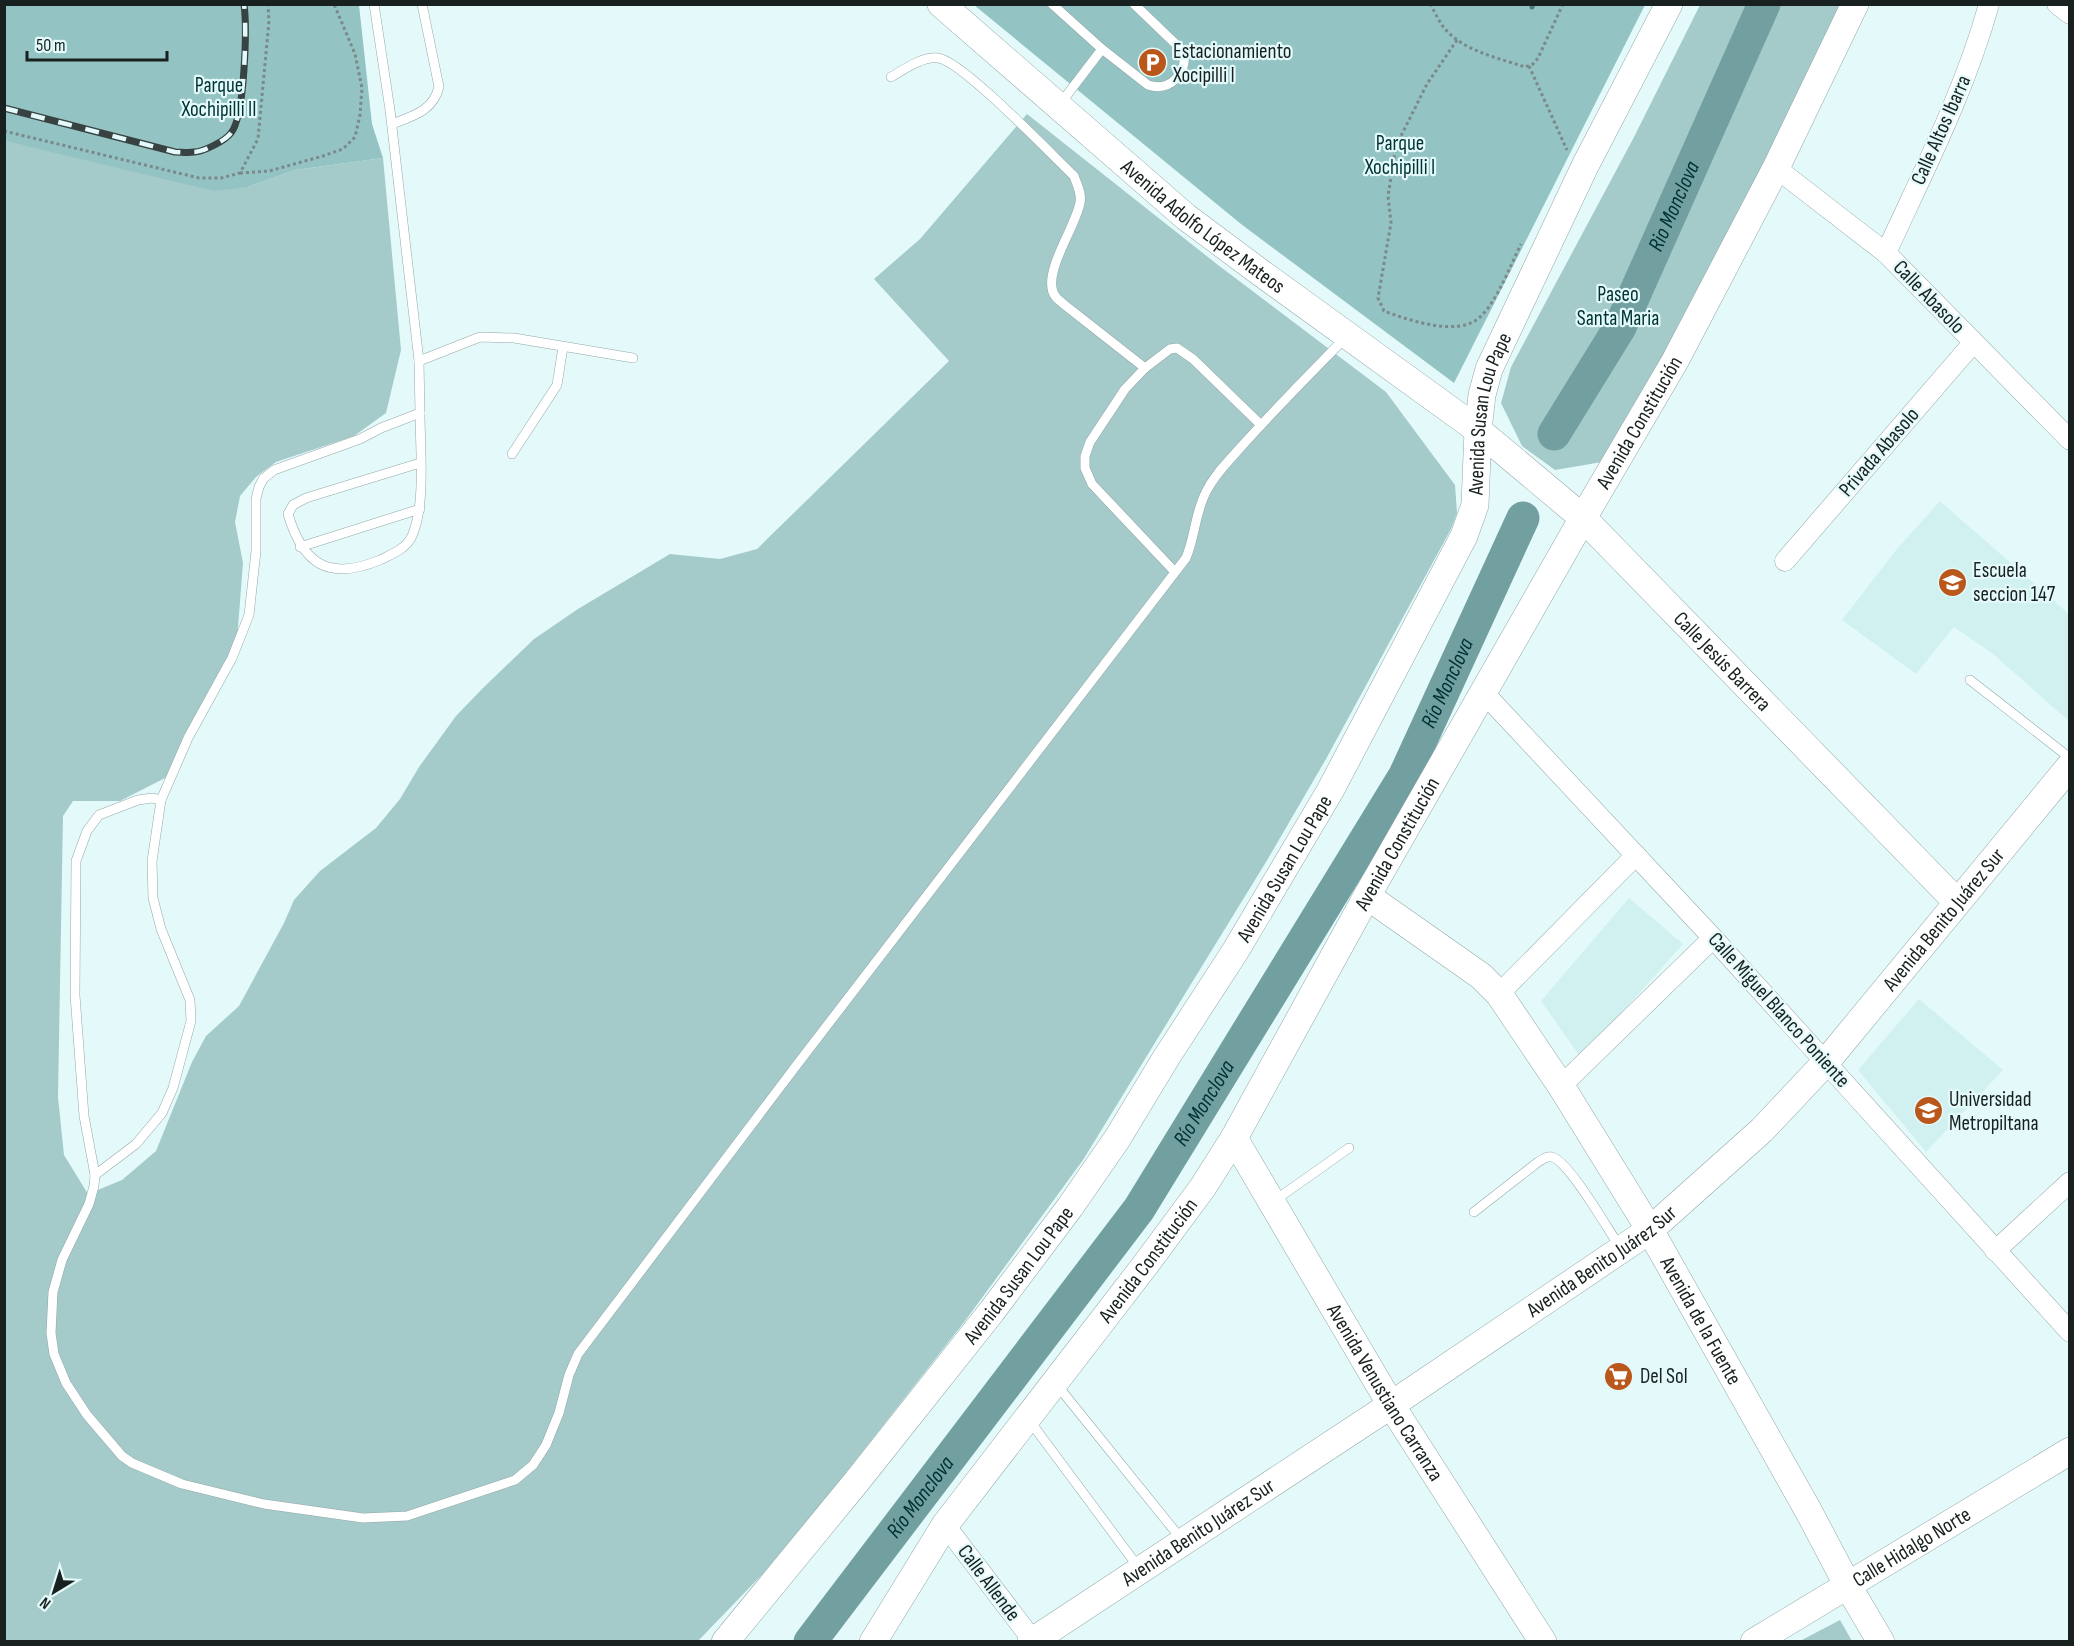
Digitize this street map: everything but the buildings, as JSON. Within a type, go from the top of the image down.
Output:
[{"type":"street","name":"Avenida Adolfo López Mateos","points":[[941,4],[1186,217],[1478,430]]},
{"type":"street","name":"Avenida Susan Lou Pape","points":[[725,1641],[865,1472],[992,1311],[1070,1207],[1117,1139],[1236,950],[1330,791],[1464,536],[1475,505],[1478,430],[1482,394],[1489,369],[1586,166],[1669,4]]},
{"type":"street","name":"Avenida Constitución","points":[[873,1641],[945,1525],[1203,1187],[1234,1138],[1367,896],[1582,518],[1675,361],[1776,168],[1855,4]]},
{"type":"street","name":"Calle Altos Ibarra","points":[[1886,253],[1955,102],[1982,31],[1989,4]]},
{"type":"street","points":[[2057,4],[2070,14]]},
{"type":"street","name":"Calle Abasolo","points":[[1776,168],[1886,253],[2070,440]]},
{"type":"street","name":"Privada Abasolo","points":[[1785,561],[1973,343]]},
{"type":"street","name":"Calle Jesús Barrera","points":[[1478,430],[1582,518],[1957,902]]},
{"type":"street","points":[[1549,490],[1569,493],[1605,480]]},
{"type":"street","points":[[1549,490],[1559,512],[1562,555]]},
{"type":"street","name":"Calle Miguel Blanco Poniente","points":[[1484,693],[1713,938],[2070,1332]]},
{"type":"street","name":"Avenida Benito Juárez Sur","points":[[1032,1641],[1391,1405],[1650,1230],[1762,1130],[1826,1062],[2070,766]]},
{"type":"street","points":[[1499,994],[1636,855]]},
{"type":"street","name":"Avenida de la Fuente","points":[[1367,896],[1481,976],[1499,994],[1561,1086],[1650,1230],[1798,1492],[1848,1586],[1881,1641]]},
{"type":"street","points":[[1561,1086],[1713,938]]},
{"type":"street","name":"Avenida Venustiano Carranza","points":[[1234,1138],[1391,1405],[1543,1641]]},
{"type":"street","points":[[1995,1251],[2070,1182]]},
{"type":"street","name":"Calle Hidalgo Norte","points":[[1754,1641],[2070,1451]]},
{"type":"street","name":"Calle Allende","points":[[945,1525],[1032,1641]]},
{"type":"lane","points":[[374,4],[392,124],[419,361],[420,413],[420,463],[420,509],[411,537],[404,546],[395,553],[369,564],[341,570],[327,567],[315,561],[300,547],[288,514],[293,505],[306,498],[420,463]]},
{"type":"lane","points":[[392,124],[427,109],[439,87],[422,4]]},
{"type":"lane","points":[[1052,4],[1102,49],[1149,85],[1158,88],[1168,86],[1183,68],[1184,52],[1134,4]]},
{"type":"lane","points":[[1058,106],[1102,49]]},
{"type":"lane","points":[[891,77],[927,59],[938,57],[950,62],[978,84],[1074,176],[1080,192],[1080,203],[1058,258],[1052,280],[1052,290],[1056,298],[1145,368]]},
{"type":"lane","points":[[161,800],[152,798],[138,800],[99,815],[87,831],[76,861],[75,994],[84,1116],[95,1175],[89,1204],[62,1260],[53,1292],[51,1333],[54,1354],[66,1383],[87,1415],[122,1456],[132,1463],[182,1484],[264,1504],[363,1518],[407,1516],[515,1480],[533,1465],[546,1445],[578,1354],[820,1034],[1186,558],[1192,544],[1200,507],[1215,478],[1261,425],[1348,336]]},
{"type":"lane","points":[[419,361],[480,337],[514,338],[633,358]]},
{"type":"lane","points":[[512,454],[557,385],[563,347]]},
{"type":"lane","points":[[1175,572],[1092,484],[1085,468],[1085,456],[1090,442],[1125,389],[1145,368],[1170,349],[1177,348],[1261,425]]},
{"type":"lane","points":[[95,1175],[136,1144],[162,1113],[173,1088],[191,1021],[190,1000],[161,929],[153,898],[152,861],[161,800],[188,738],[232,658],[249,615],[256,551],[255,513],[259,486],[263,479],[274,471],[360,439],[420,413]]},
{"type":"lane","points":[[300,547],[420,509]]},
{"type":"lane","points":[[1970,680],[2070,758]]},
{"type":"lane","points":[[1272,1203],[1349,1148]]},
{"type":"lane","points":[[1474,1212],[1538,1162],[1553,1157],[1572,1175],[1621,1249]]},
{"type":"lane","points":[[1054,1381],[1183,1542]]},
{"type":"lane","points":[[1027,1417],[1140,1570]]},
{"type":"path","points":[[240,173],[258,139],[269,21],[268,4]]},
{"type":"path","points":[[4,131],[199,178],[221,178],[240,173],[269,171],[343,149],[355,137],[360,115],[362,88],[354,54],[334,4]]},
{"type":"path","points":[[1430,4],[1444,28],[1457,40],[1482,52],[1529,66],[1568,152]]},
{"type":"path","points":[[1529,66],[1538,58],[1546,44],[1563,4]]},
{"type":"path","points":[[1457,40],[1427,84],[1396,146],[1388,196],[1392,223],[1378,298],[1384,311],[1402,318],[1438,326],[1464,326],[1478,319],[1489,306],[1526,234]]},
{"type":"shaded area","name":"Escuela seccion 147","points":[[1940,501],[2069,614],[2069,721],[1993,654],[1954,627],[1916,674],[1842,620],[1896,550]]},
{"type":"shaded area","points":[[1629,898],[1683,944],[1581,1058],[1541,1001]]},
{"type":"shaded area","name":"Universidad Metropiltana","points":[[1919,999],[2003,1070],[1926,1152],[1858,1070]]},
{"type":"green space","name":"Parque Xochipilli II","points":[[5,4],[359,5],[372,124],[383,158],[295,170],[248,187],[214,191],[5,141]]},
{"type":"green space","name":"Parque Xochipilli I","points":[[974,5],[1645,5],[1454,383],[1241,224]]},
{"type":"green space","name":"Paseo Santa Maria","points":[[1700,5],[1844,5],[1675,340],[1602,462],[1555,470],[1522,446],[1501,403],[1511,367],[1633,139]]},
{"type":"green space","points":[[1027,114],[1218,265],[1386,392],[1455,485],[1457,513],[1451,529],[1326,759],[1266,862],[1083,1160],[965,1321],[796,1536],[698,1641],[5,1642],[5,141],[63,154],[248,187],[295,170],[383,158],[401,350],[386,413],[354,436],[276,462],[256,477],[240,496],[235,522],[243,563],[237,640],[167,777],[120,801],[73,801],[63,816],[58,1097],[64,1155],[88,1194],[122,1180],[156,1151],[192,1062],[206,1036],[239,1006],[294,900],[320,871],[376,828],[400,799],[419,767],[456,716],[482,689],[534,639],[578,609],[670,554],[720,559],[757,549],[949,361],[874,279],[920,239]]},
{"type":"green space","points":[[1840,1620],[1852,1641],[1800,1641]]},
{"type":"waterway","name":"Rio Monclova","points":[[1554,434],[1620,327],[1764,4]]},
{"type":"waterway","name":"Río Monclova","points":[[810,1642],[1139,1209],[1405,775],[1523,518]]},
{"type":"railway","points":[[4,108],[175,152],[198,152],[208,148],[224,139],[236,124],[242,91],[245,51],[244,4]]},
{"type":"place","name":"Estacionamiento Xocipilli I","points":[[1152,63]]},
{"type":"place","name":"Escuela seccion 147","points":[[1952,582]]},
{"type":"place","name":"Universidad Metropiltana","points":[[1928,1111]]},
{"type":"place","name":"Del Sol","points":[[1619,1376]]}]
